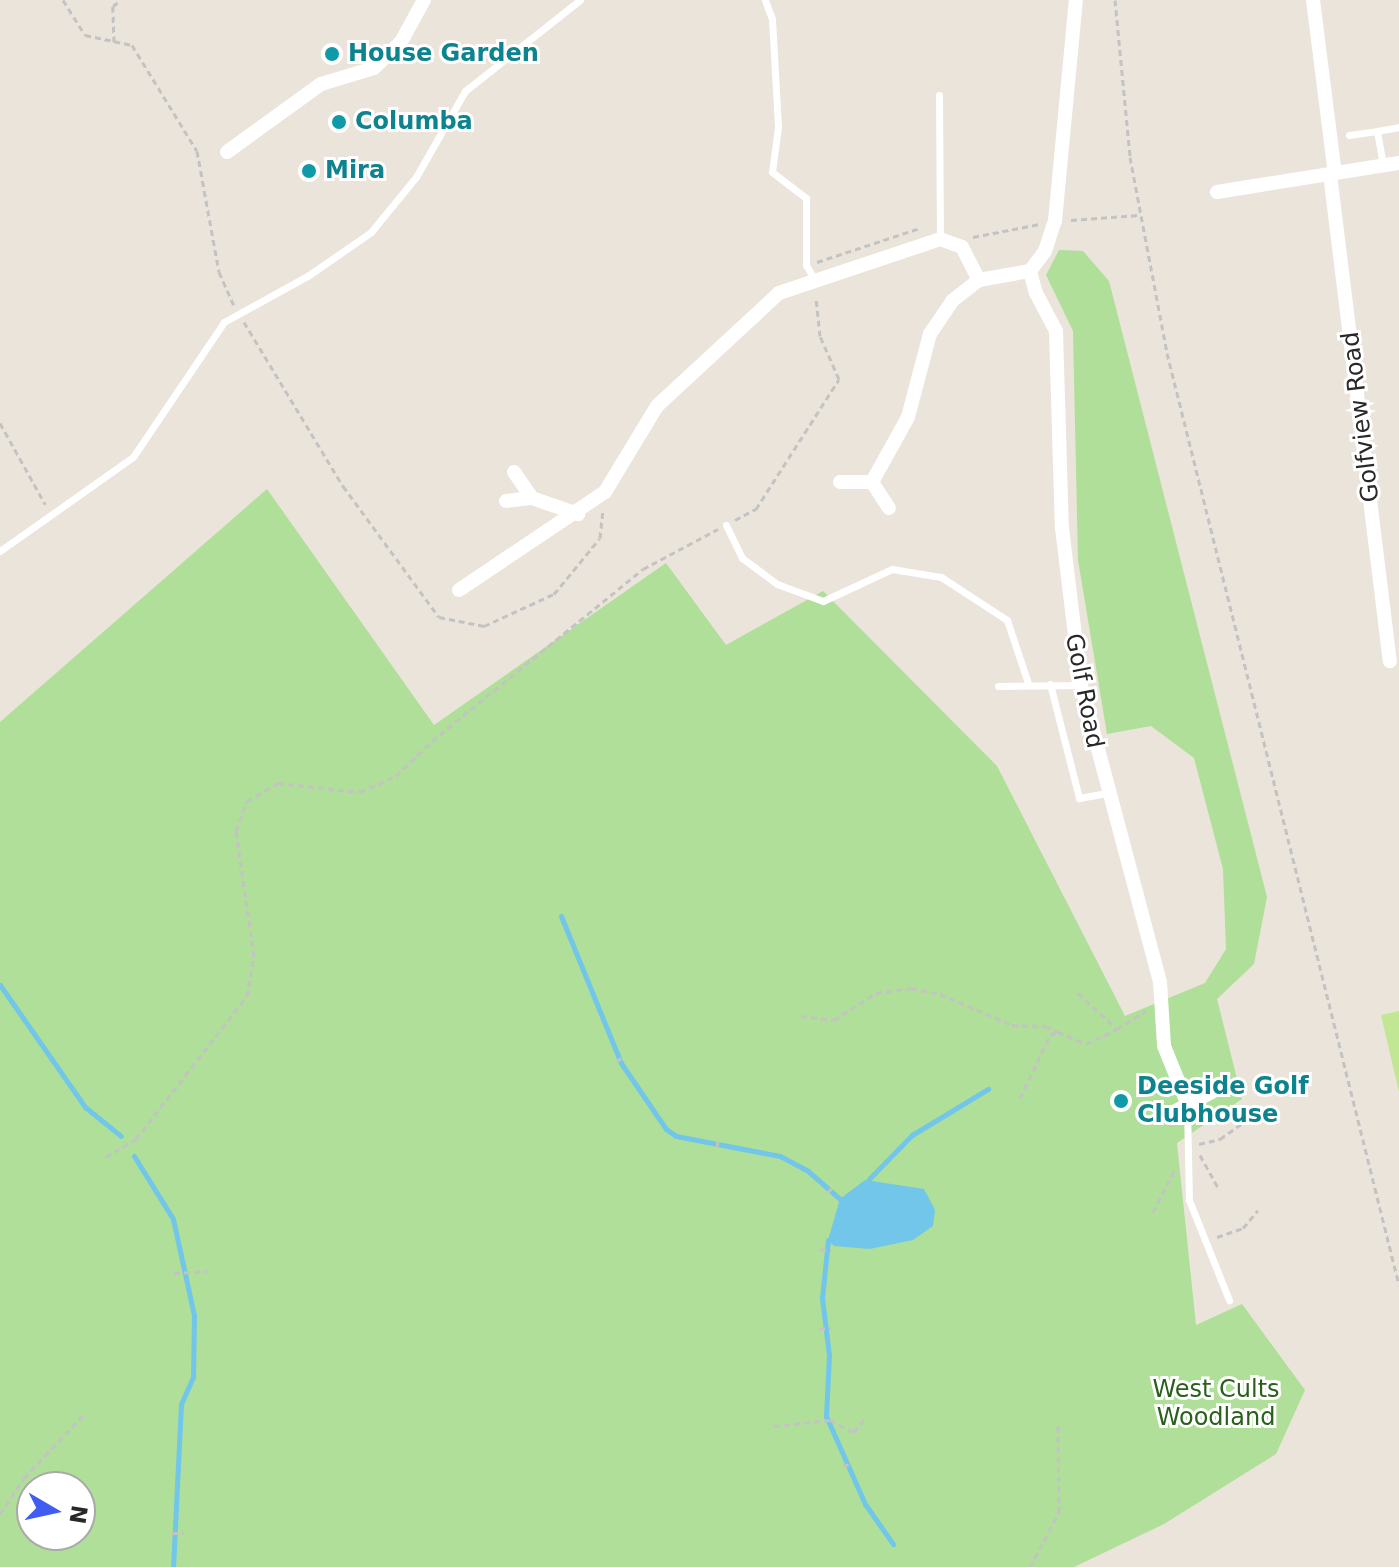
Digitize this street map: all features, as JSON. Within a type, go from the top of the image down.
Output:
[{"type":"street","points":[[227,152],[321,84],[374,68],[401,42],[424,0]]},
{"type":"street","points":[[872,482],[908,417],[930,334],[952,301],[979,280],[1030,271],[1045,251],[1055,221],[1076,0]]},
{"type":"street","name":"Golfview Road","points":[[1313,0],[1390,661]]},
{"type":"street","points":[[1217,192],[1399,163]]},
{"type":"street","points":[[459,590],[578,514],[605,492],[667,396],[779,293],[940,239],[956,242],[979,280]]},
{"type":"street","name":"Golf Road","points":[[1030,271],[1036,293],[1056,331],[1062,528],[1081,685],[1106,793],[1161,995],[1164,1046],[1187,1103]]},
{"type":"street","points":[[514,472],[532,498]]},
{"type":"street","points":[[840,482],[872,482]]},
{"type":"street","points":[[872,482],[889,508]]},
{"type":"street","points":[[506,501],[532,498],[578,514]]},
{"type":"street","points":[[1168,1115],[1214,1091]]},
{"type":"lane","points":[[0,551],[133,457],[224,322],[309,275],[371,232],[416,177],[465,91],[580,0]]},
{"type":"lane","points":[[765,0],[772,19],[778,127],[772,172],[806,198],[806,265],[814,279]]},
{"type":"lane","points":[[939,95],[940,239]]},
{"type":"lane","points":[[1349,135],[1399,127]]},
{"type":"lane","points":[[1377,131],[1383,166]]},
{"type":"lane","points":[[726,525],[742,558],[777,584],[823,601],[892,569],[941,577],[1007,620],[1028,683]]},
{"type":"lane","points":[[998,686],[1028,683],[1081,685]]},
{"type":"lane","points":[[1050,684],[1079,798],[1106,793]]},
{"type":"lane","points":[[1187,1103],[1189,1200],[1229,1300]]},
{"type":"path","points":[[63,0],[85,35],[132,45],[197,151],[219,272],[239,314],[343,486],[439,617],[484,626],[554,594],[600,538],[605,492]]},
{"type":"path","points":[[114,42],[113,6],[121,0]]},
{"type":"path","points":[[1115,0],[1121,97],[1139,215],[1200,492],[1399,1285]]},
{"type":"path","points":[[956,242],[1055,221],[1139,215]]},
{"type":"path","points":[[806,265],[910,229],[928,228],[940,239]]},
{"type":"path","points":[[106,1157],[136,1139],[247,996],[254,956],[236,831],[247,801],[278,783],[360,792],[396,776],[432,741],[643,569],[756,509],[839,379],[820,336],[814,279]]},
{"type":"path","points":[[0,423],[41,500],[56,514]]},
{"type":"path","points":[[801,1016],[834,1020],[876,993],[911,988],[940,994],[1012,1025],[1045,1026],[1086,1044],[1139,1020],[1152,998],[1161,995]]},
{"type":"path","points":[[1078,993],[1117,1029]]},
{"type":"path","points":[[1020,1098],[1041,1048],[1058,1032]]},
{"type":"path","points":[[616,1061],[622,1058]]},
{"type":"path","points":[[1153,1212],[1186,1148],[1220,1139],[1261,1110]]},
{"type":"path","points":[[717,1147],[718,1141]]},
{"type":"path","points":[[1186,1148],[1204,1156],[1218,1187]]},
{"type":"path","points":[[828,1192],[833,1187]]},
{"type":"path","points":[[1202,1232],[1213,1237],[1234,1233],[1258,1210]]},
{"type":"path","points":[[820,1249],[831,1251]]},
{"type":"path","points":[[174,1273],[207,1271]]},
{"type":"path","points":[[819,1329],[831,1328]]},
{"type":"path","points":[[0,1514],[24,1478],[84,1414]]},
{"type":"path","points":[[774,1426],[830,1420],[854,1432],[864,1419]]},
{"type":"path","points":[[1030,1567],[1059,1512],[1058,1424]]},
{"type":"path","points":[[843,1466],[849,1464]]},
{"type":"path","points":[[172,1533],[184,1533]]},
{"type":"green space","name":"West Cults Woodland","points":[[1059,250],[1083,251],[1109,281],[1267,897],[1254,964],[1217,999],[1242,1099],[1177,1143],[1196,1325],[1242,1304],[1305,1390],[1276,1454],[1164,1524],[1074,1567],[0,1567],[0,722],[267,489],[434,725],[666,563],[726,645],[823,591],[997,766],[1125,1016],[1205,983],[1226,949],[1223,869],[1194,758],[1151,726],[1107,734],[1078,560],[1073,331],[1046,275]]},
{"type":"green space","points":[[1399,1011],[1399,1092],[1381,1015]]},
{"type":"water","points":[[865,1180],[924,1189],[935,1210],[933,1226],[913,1240],[870,1249],[834,1246],[828,1240],[840,1199]]},
{"type":"waterway","points":[[561,916],[621,1063],[666,1129],[676,1136],[780,1156],[808,1171],[840,1199]]},
{"type":"waterway","points":[[0,985],[85,1107],[121,1136]]},
{"type":"waterway","points":[[869,1179],[912,1135],[988,1089]]},
{"type":"waterway","points":[[134,1156],[173,1219],[194,1315],[193,1377],[181,1404],[173,1567]]},
{"type":"waterway","points":[[828,1240],[822,1298],[829,1355],[826,1416],[865,1504],[893,1544]]},
{"type":"place","name":"House Garden","points":[[332,54]]},
{"type":"place","name":"Columba","points":[[339,122]]},
{"type":"place","name":"Mira","points":[[309,171]]},
{"type":"place","name":"Deeside Golf Clubhouse","points":[[1121,1101]]}]
